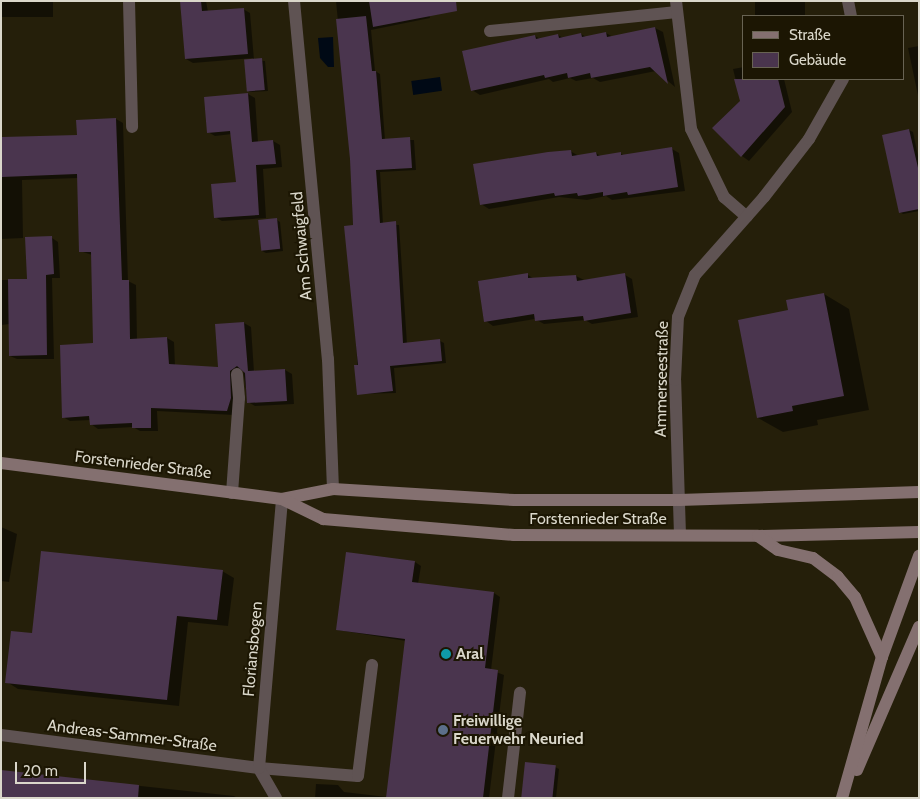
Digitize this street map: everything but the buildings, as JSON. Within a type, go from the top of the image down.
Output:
[{"type":"main road","name":"Forstenrieder Straße","points":[[1,463],[282,499],[334,489],[515,500],[679,500],[919,492]]},
{"type":"main road","name":"Forstenrieder Straße","points":[[282,499],[323,519],[514,535],[758,536],[919,532]]},
{"type":"main road","points":[[758,536],[778,550],[813,558],[838,577],[855,597],[882,657]]},
{"type":"main road","points":[[843,798],[882,657],[919,556]]},
{"type":"main road","points":[[843,798],[919,627]]},
{"type":"street","points":[[129,1],[132,127]]},
{"type":"street","name":"Am Schwaigfeld","points":[[294,1],[328,349],[334,489]]},
{"type":"street","points":[[848,1],[851,15]]},
{"type":"street","points":[[490,31],[676,7],[691,129],[724,198],[748,216]]},
{"type":"street","name":"Ammerseestraße","points":[[680,535],[675,380],[678,317],[695,275],[748,216],[809,138],[843,80]]},
{"type":"street","points":[[232,493],[240,398],[237,374]]},
{"type":"street","name":"Floriansbogen","points":[[259,768],[282,499]]},
{"type":"street","name":"Andreas-Sammer-Straße","points":[[1,735],[259,768],[358,776],[372,664]]},
{"type":"street","points":[[508,798],[520,694]]},
{"type":"street","points":[[259,768],[276,798]]},
{"type":"shaded area","points":[[333,37],[334,67],[328,67],[320,58],[318,38]]},
{"type":"shaded area","points":[[440,77],[442,91],[413,95],[411,81]]},
{"type":"place","name":"Aral","points":[[446,654]]},
{"type":"place","name":"Freiwillige Feuerwehr Neuried","points":[[443,730]]}]
